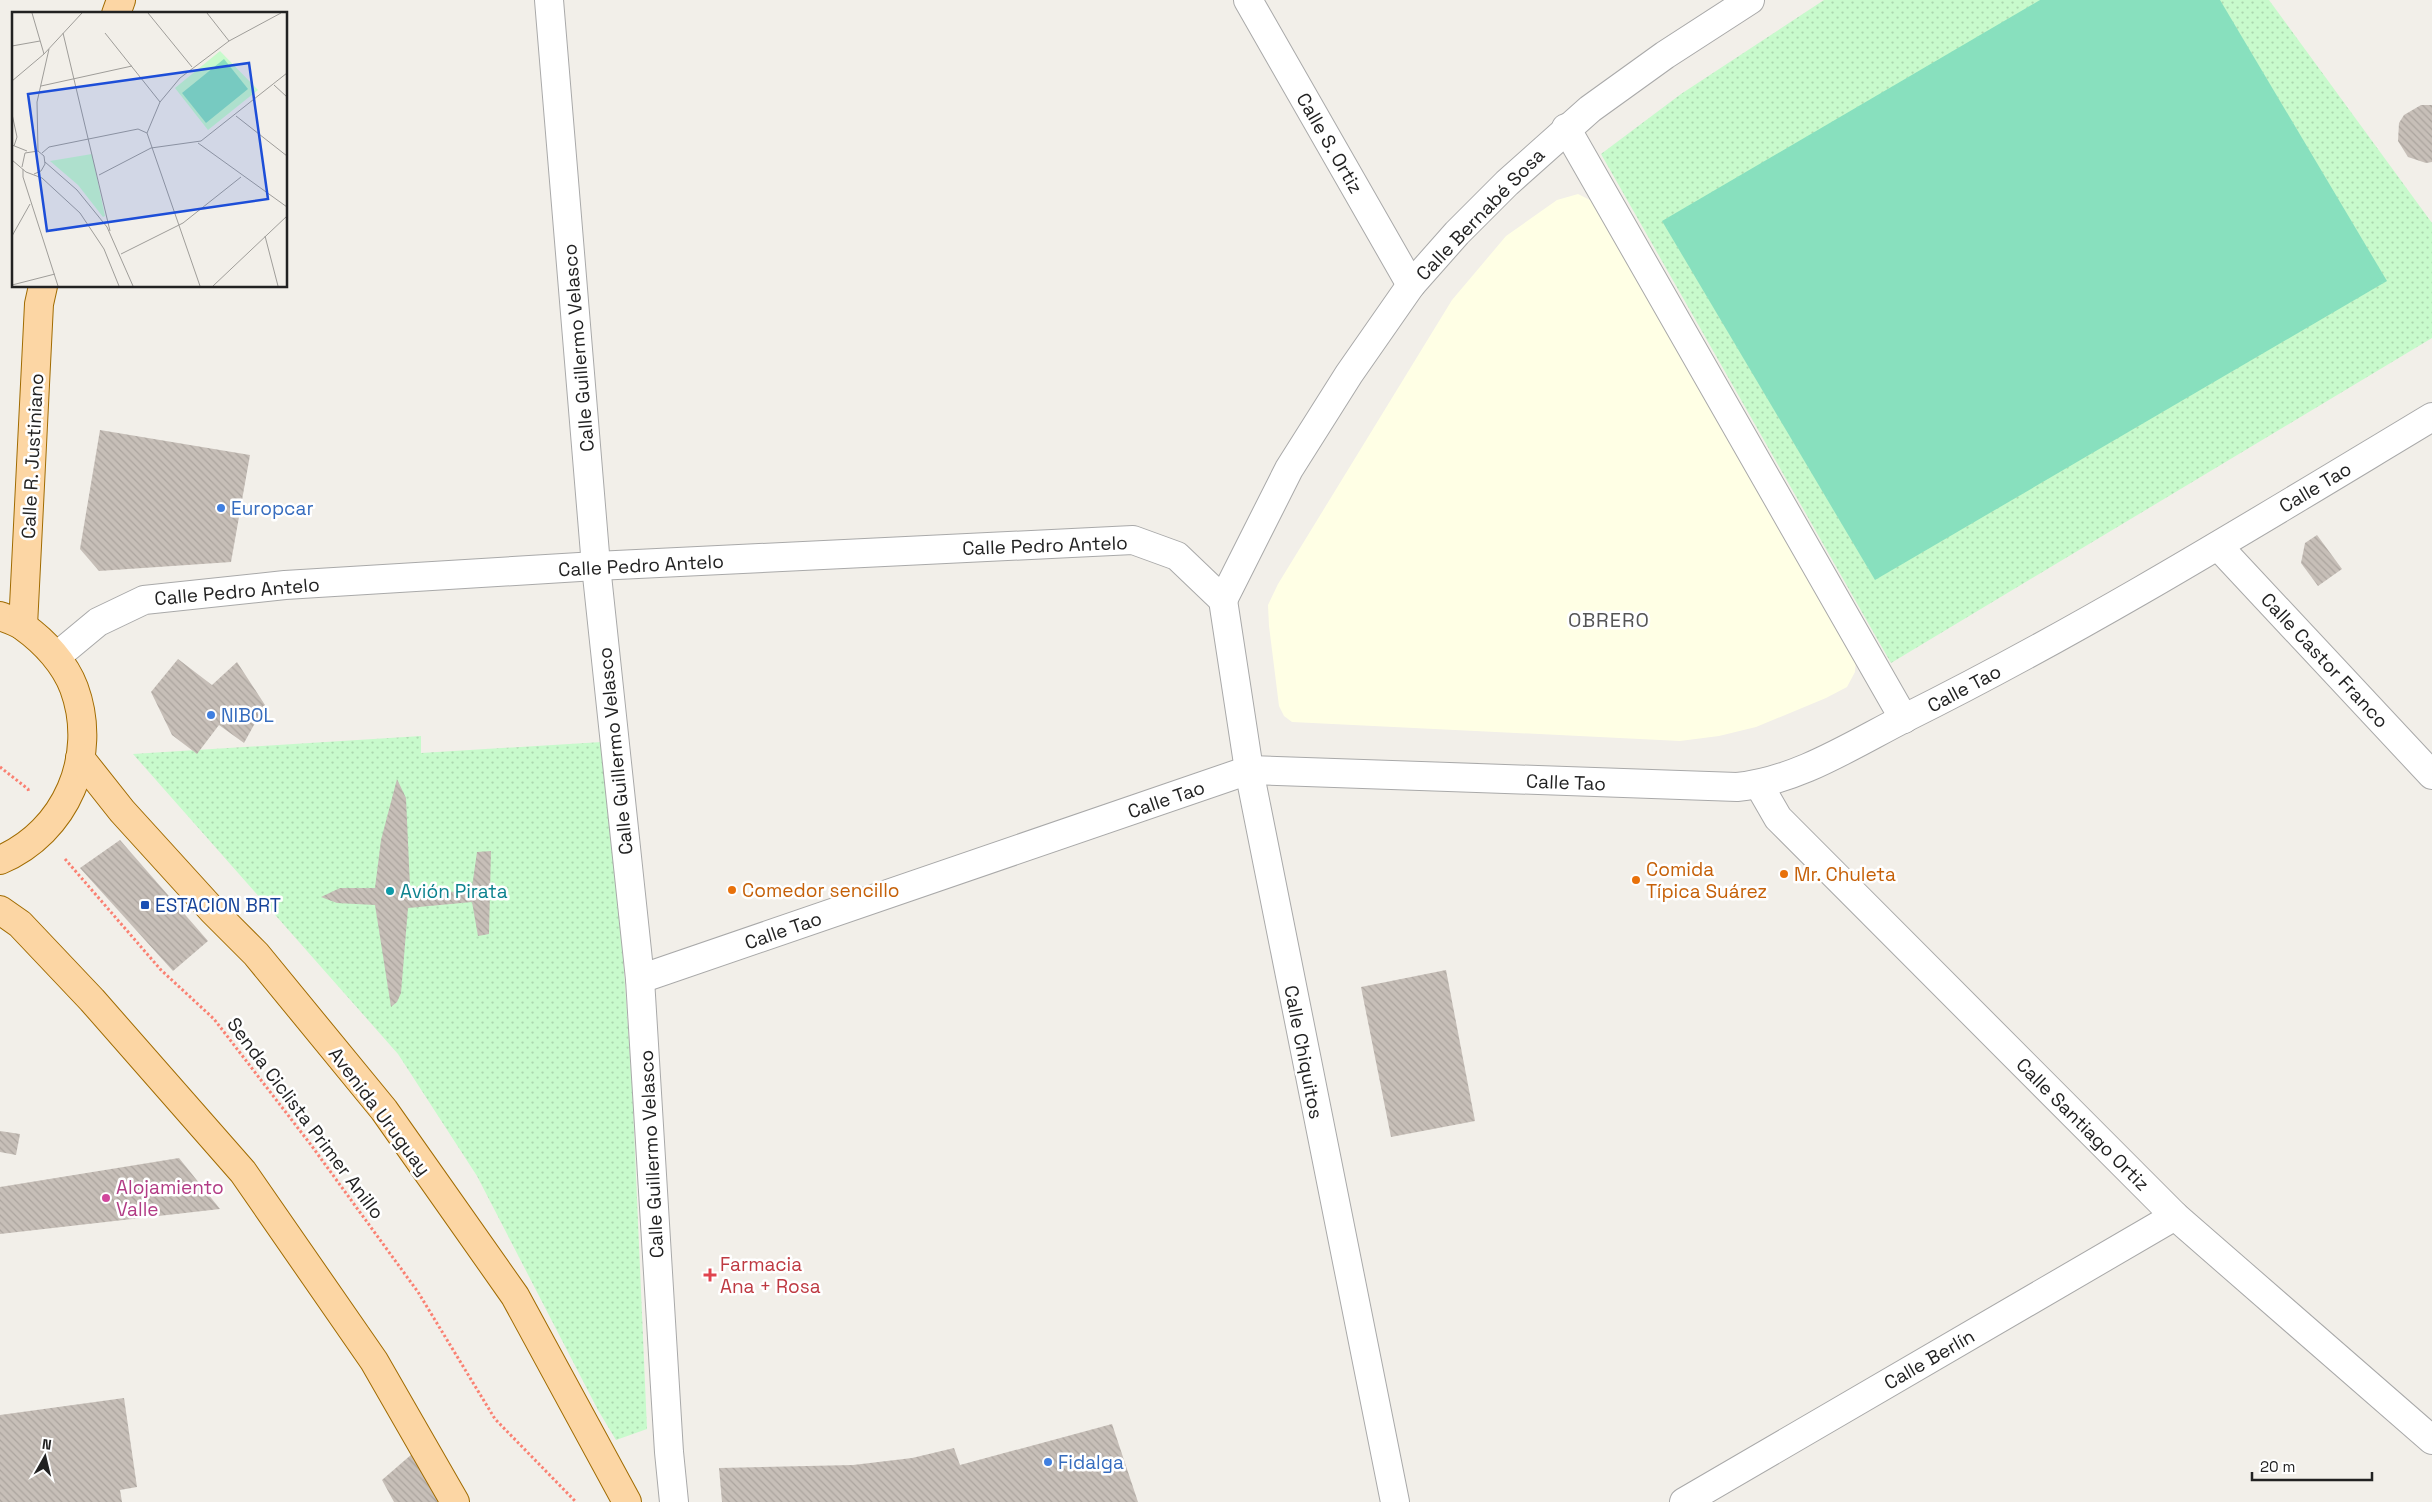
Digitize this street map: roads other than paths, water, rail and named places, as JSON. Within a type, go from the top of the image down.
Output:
[{"type":"main road","points":[[117,12],[121,0]]},
{"type":"main road","name":"Calle R. Justiniano","points":[[12,621],[39,304],[43,288]]},
{"type":"main road","points":[[0,860],[23,848],[42,833],[63,808],[76,778],[80,758],[82,722],[74,688],[57,656],[12,621]]},
{"type":"main road","name":"Avenida Uruguay","points":[[80,758],[122,810],[213,911],[256,954],[384,1110],[514,1296],[627,1502]]},
{"type":"main road","points":[[0,910],[20,924],[92,1000],[243,1172],[374,1361],[455,1502]]},
{"type":"street","name":"Calle Guillermo Velasco","points":[[549,0],[596,566],[640,979],[669,1452],[674,1502]]},
{"type":"street","name":"Calle S. Ortiz","points":[[1248,0],[1411,285]]},
{"type":"street","name":"Calle Bernabé Sosa","points":[[1223,600],[1289,469],[1349,374],[1411,285],[1457,233],[1566,128],[1665,55],[1750,0]]},
{"type":"street","points":[[1566,128],[1904,719]]},
{"type":"street","name":"Calle Tao","points":[[640,979],[1249,770],[1737,787],[1759,785],[1797,772],[1961,690],[2218,546],[2432,417]]},
{"type":"street","name":"Calle Pedro Antelo","points":[[57,656],[98,622],[144,600],[286,585],[596,566],[1133,540],[1177,556],[1223,600]]},
{"type":"street","name":"Calle Castor Franco","points":[[2218,546],[2432,775]]},
{"type":"street","name":"Calle Chiquitos","points":[[1223,600],[1249,770],[1395,1502]]},
{"type":"street","name":"Calle Santiago Ortiz","points":[[1759,785],[1778,818],[2175,1216],[2432,1440]]},
{"type":"street","name":"Calle Berlín","points":[[1684,1502],[2175,1216]]},
{"type":"place","name":"Europcar","points":[[221,508]]},
{"type":"place","name":"NIBOL","points":[[211,715]]},
{"type":"place","name":"Mr. Chuleta","points":[[1784,874]]},
{"type":"place","name":"Comida Típica Suárez","points":[[1636,880]]},
{"type":"place","name":"Comedor sencillo","points":[[732,890]]},
{"type":"place","name":"Avión Pirata","points":[[390,891]]},
{"type":"place","name":"ESTACION BRT","points":[[145,905]]},
{"type":"place","name":"Alojamiento Valle","points":[[106,1198]]},
{"type":"place","name":"Farmacia Ana + Rosa","points":[[710,1275]]},
{"type":"place","name":"Fidalga","points":[[1048,1462]]},
{"type":"district","name":"OBRERO","points":[[1609,620]]}]
